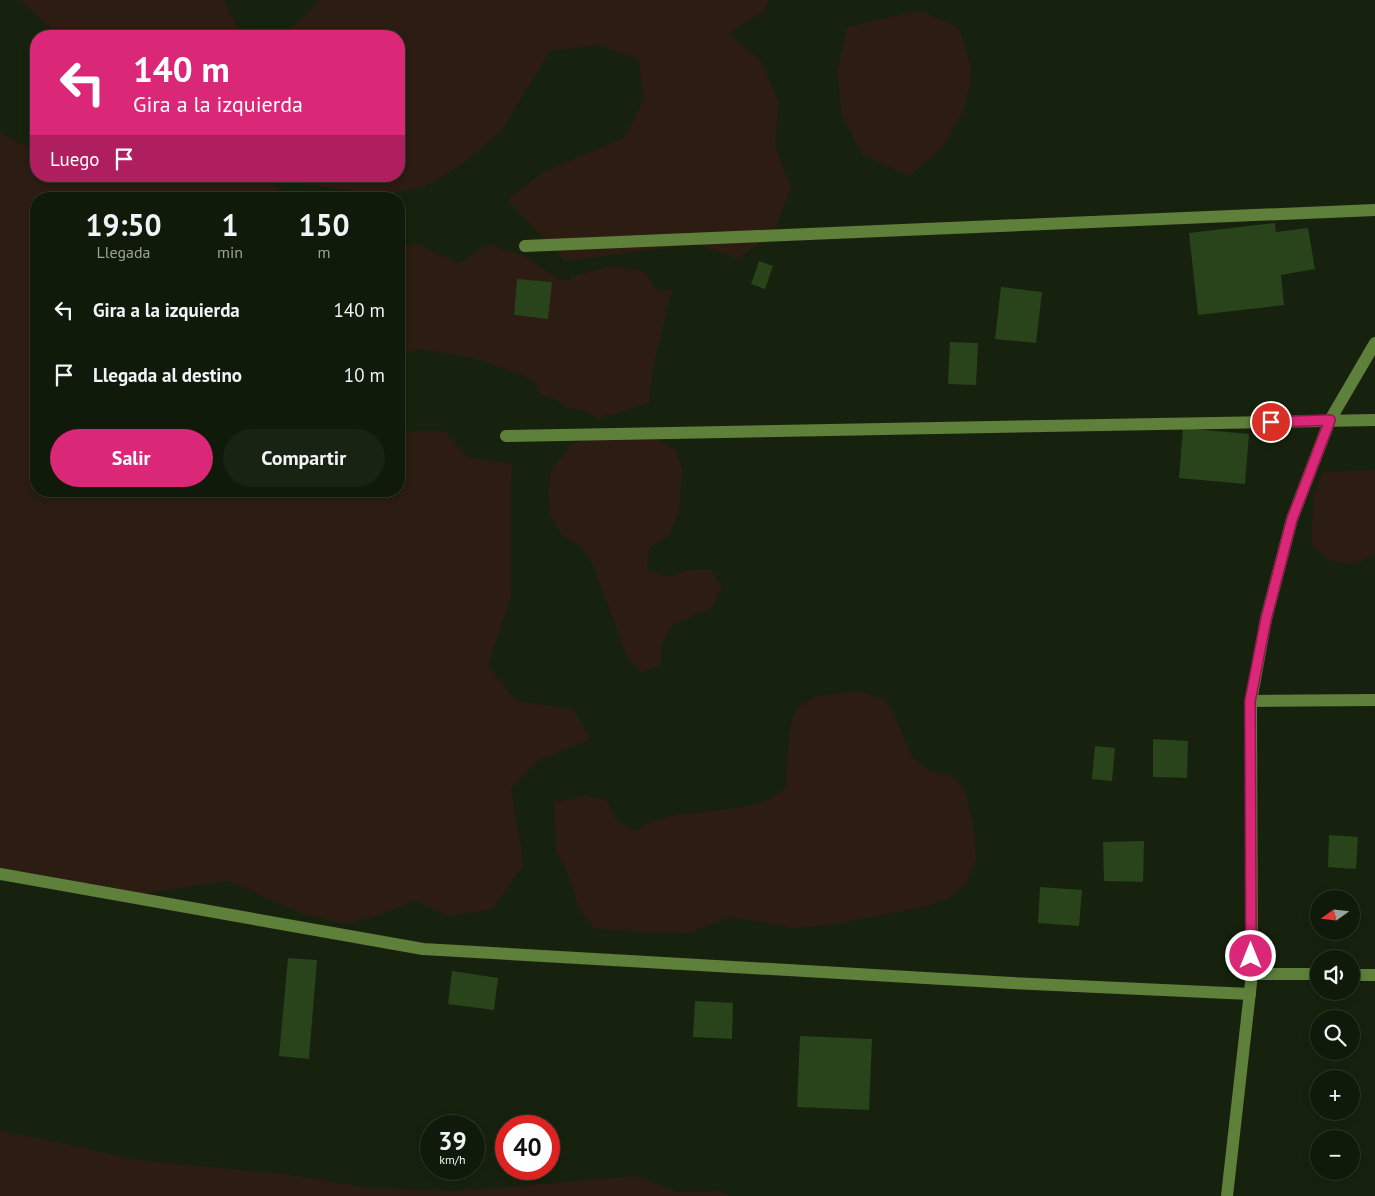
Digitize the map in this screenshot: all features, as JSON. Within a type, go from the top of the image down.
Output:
[{"type":"street","points":[[525,246],[1375,210]]},
{"type":"street","points":[[1227,1196],[1252,974],[1250,701],[1266,619],[1292,519],[1330,420],[1375,342]]},
{"type":"street","points":[[506,436],[1375,420]]},
{"type":"street","points":[[1250,701],[1375,700]]},
{"type":"street","points":[[0,874],[423,950],[1012,983],[1250,994]]},
{"type":"street","points":[[1252,974],[1310,974]]},
{"type":"street","points":[[1360,975],[1375,975]]},
{"type":"shaded area","points":[[20,0],[224,0],[239,30],[52,30]]},
{"type":"shaded area","points":[[317,0],[769,0],[765,11],[728,33],[761,61],[779,103],[775,146],[791,188],[774,232],[738,259],[696,244],[565,261],[507,200],[543,172],[624,138],[644,99],[638,59],[597,45],[550,51],[501,131],[464,163],[424,187],[395,192],[358,192],[292,182],[405,182],[405,30],[289,30],[318,3]]},
{"type":"shaded area","points":[[919,10],[959,28],[972,71],[964,110],[943,147],[909,176],[863,155],[842,117],[837,72],[847,27]]},
{"type":"shaded area","points":[[0,132],[17,143],[30,146],[30,182],[271,182],[282,192],[30,192],[30,497],[405,497],[405,431],[444,431],[467,457],[513,464],[511,482],[511,597],[488,666],[516,701],[573,709],[591,739],[538,761],[511,788],[524,864],[492,909],[449,916],[415,901],[372,918],[343,924],[300,913],[229,881],[122,897],[0,873]]},
{"type":"shaded area","points":[[417,244],[459,263],[489,244],[524,256],[559,279],[569,280],[573,276],[610,266],[644,271],[658,292],[672,289],[654,363],[649,403],[611,415],[606,414],[600,420],[583,410],[567,408],[558,401],[541,395],[533,381],[524,376],[480,360],[423,349],[405,354],[405,245]]},
{"type":"shaded area","points":[[613,431],[657,440],[677,450],[682,471],[679,512],[669,535],[649,548],[647,569],[668,577],[689,570],[711,569],[722,588],[712,607],[673,625],[662,643],[661,665],[640,672],[626,654],[594,567],[581,546],[562,535],[550,515],[548,493],[551,470],[572,444]]},
{"type":"shaded area","points":[[1374,470],[1375,556],[1354,564],[1330,561],[1311,544],[1314,494],[1323,472]]},
{"type":"shaded area","points":[[858,691],[883,698],[895,716],[912,757],[930,771],[951,775],[965,790],[975,836],[976,860],[966,883],[949,899],[927,906],[839,924],[794,928],[730,917],[689,933],[620,931],[595,928],[580,911],[566,869],[556,850],[554,802],[585,796],[606,800],[616,820],[634,831],[653,821],[676,815],[743,807],[766,801],[786,788],[789,734],[795,710],[814,697]]},
{"type":"shaded area","points":[[0,1130],[138,1160],[283,1174],[370,1188],[458,1191],[636,1176],[678,1192],[720,1191],[731,1196],[0,1196]]},
{"type":"building","points":[[1275,223],[1276,232],[1308,228],[1315,269],[1281,275],[1284,305],[1198,315],[1189,233]]},
{"type":"building","points":[[759,261],[773,266],[765,289],[751,284]]},
{"type":"building","points":[[517,279],[552,282],[548,319],[514,315]]},
{"type":"building","points":[[1001,287],[1042,292],[1036,343],[995,339]]},
{"type":"building","points":[[950,342],[978,343],[976,385],[948,384]]},
{"type":"building","points":[[1183,428],[1249,434],[1245,484],[1179,478]]},
{"type":"building","points":[[1153,739],[1188,741],[1187,778],[1153,777]]},
{"type":"building","points":[[1095,746],[1115,748],[1112,781],[1092,779]]},
{"type":"building","points":[[1329,835],[1358,837],[1356,869],[1328,867]]},
{"type":"building","points":[[1144,841],[1143,882],[1104,881],[1103,842]]},
{"type":"building","points":[[1040,887],[1082,890],[1079,926],[1038,923]]},
{"type":"building","points":[[288,958],[317,960],[309,1059],[279,1056]]},
{"type":"building","points":[[452,971],[498,978],[494,1010],[448,1004]]},
{"type":"building","points":[[695,1001],[733,1003],[732,1039],[693,1037]]},
{"type":"building","points":[[800,1036],[872,1039],[869,1110],[797,1107]]},
{"type":"route","points":[[1251,956],[1250,701],[1266,619],[1292,519],[1330,420],[1271,422]]}]
